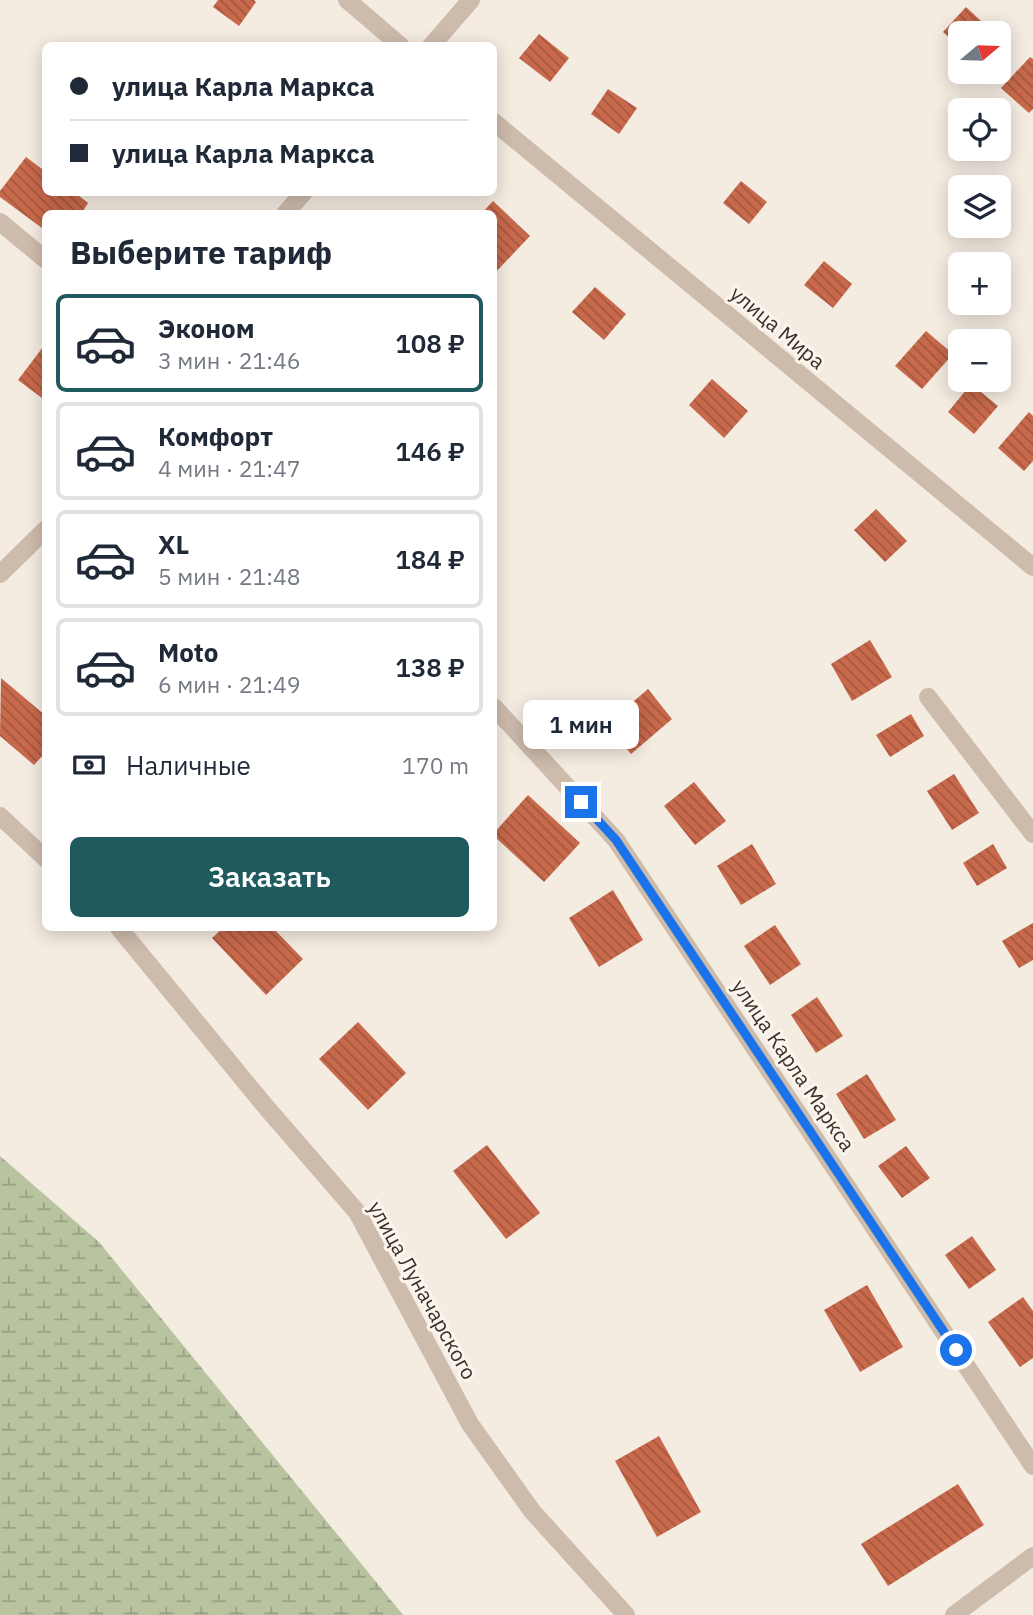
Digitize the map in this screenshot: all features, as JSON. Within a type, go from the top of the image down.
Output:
[{"type":"street","points":[[347,0],[396,42]]},
{"type":"street","points":[[434,42],[471,0]]},
{"type":"street","name":"улица Мира","points":[[497,124],[1033,567]]},
{"type":"street","points":[[288,210],[301,196]]},
{"type":"street","points":[[0,222],[42,257]]},
{"type":"street","points":[[0,574],[42,533]]},
{"type":"street","points":[[928,696],[1033,834]]},
{"type":"street","name":"улица Карла Маркса","points":[[497,710],[616,840],[1033,1466]]},
{"type":"street","points":[[0,816],[42,855]]},
{"type":"street","name":"улица Луначарского","points":[[121,931],[266,1107],[357,1212],[470,1424],[532,1511],[626,1615]]},
{"type":"street","points":[[954,1615],[1033,1556]]},
{"type":"green space","points":[[0,1156],[99,1242],[403,1615],[0,1615]]},
{"type":"building","points":[[218,0],[256,2],[239,26],[213,7]]},
{"type":"building","points":[[966,7],[981,21],[953,21]]},
{"type":"building","points":[[539,34],[569,58],[550,82],[519,58]]},
{"type":"building","points":[[1030,57],[1033,59],[1033,109],[1029,113],[1001,88],[1005,84],[1012,84],[1012,76]]},
{"type":"building","points":[[608,89],[637,108],[619,134],[591,114]]},
{"type":"building","points":[[26,157],[42,169],[42,196],[79,196],[88,203],[84,210],[42,210],[42,228],[0,197],[0,191]]},
{"type":"building","points":[[741,181],[767,202],[749,224],[723,203]]},
{"type":"building","points":[[493,201],[530,236],[497,271],[497,210],[485,210]]},
{"type":"building","points":[[824,261],[852,284],[833,308],[804,285]]},
{"type":"building","points":[[595,287],[626,314],[604,340],[572,312]]},
{"type":"building","points":[[926,331],[948,350],[948,360],[922,389],[895,366]]},
{"type":"building","points":[[42,348],[42,398],[18,380]]},
{"type":"building","points":[[712,379],[748,411],[724,438],[689,405]]},
{"type":"building","points":[[964,392],[981,392],[998,406],[974,434],[948,412]]},
{"type":"building","points":[[1029,412],[1033,416],[1033,461],[1024,471],[998,448]]},
{"type":"building","points":[[876,509],[907,541],[885,562],[854,530]]},
{"type":"building","points":[[870,640],[892,677],[852,701],[831,664]]},
{"type":"building","points":[[1,678],[42,713],[42,756],[34,765],[0,736]]},
{"type":"building","points":[[648,689],[672,719],[631,754],[606,725]]},
{"type":"building","points":[[911,714],[924,736],[890,757],[876,735]]},
{"type":"building","points":[[954,774],[979,813],[952,830],[927,791]]},
{"type":"building","points":[[694,782],[726,821],[695,845],[664,806]]},
{"type":"building","points":[[528,795],[580,843],[544,882],[497,839],[497,830]]},
{"type":"building","points":[[752,844],[776,884],[741,905],[717,866]]},
{"type":"building","points":[[993,844],[1007,868],[977,886],[963,863]]},
{"type":"building","points":[[613,890],[643,940],[599,967],[569,918]]},
{"type":"building","points":[[1033,923],[1033,960],[1019,968],[1002,941]]},
{"type":"building","points":[[775,925],[801,964],[770,985],[744,946]]},
{"type":"building","points":[[220,931],[276,931],[303,959],[266,995],[212,938]]},
{"type":"building","points":[[817,997],[843,1036],[816,1053],[791,1015]]},
{"type":"building","points":[[358,1022],[406,1073],[368,1110],[319,1059]]},
{"type":"building","points":[[867,1074],[896,1120],[864,1139],[836,1094]]},
{"type":"building","points":[[487,1145],[540,1213],[506,1239],[453,1171]]},
{"type":"building","points":[[906,1146],[930,1178],[902,1198],[878,1166]]},
{"type":"building","points":[[972,1236],[996,1270],[969,1289],[945,1255]]},
{"type":"building","points":[[867,1285],[903,1347],[860,1372],[824,1310]]},
{"type":"building","points":[[1023,1297],[1033,1311],[1033,1358],[1020,1367],[988,1322]]},
{"type":"building","points":[[659,1436],[701,1512],[657,1537],[615,1461]]},
{"type":"building","points":[[958,1484],[984,1525],[888,1586],[861,1544]]},
{"type":"route","points":[[581,802],[616,840],[956,1350]]}]
